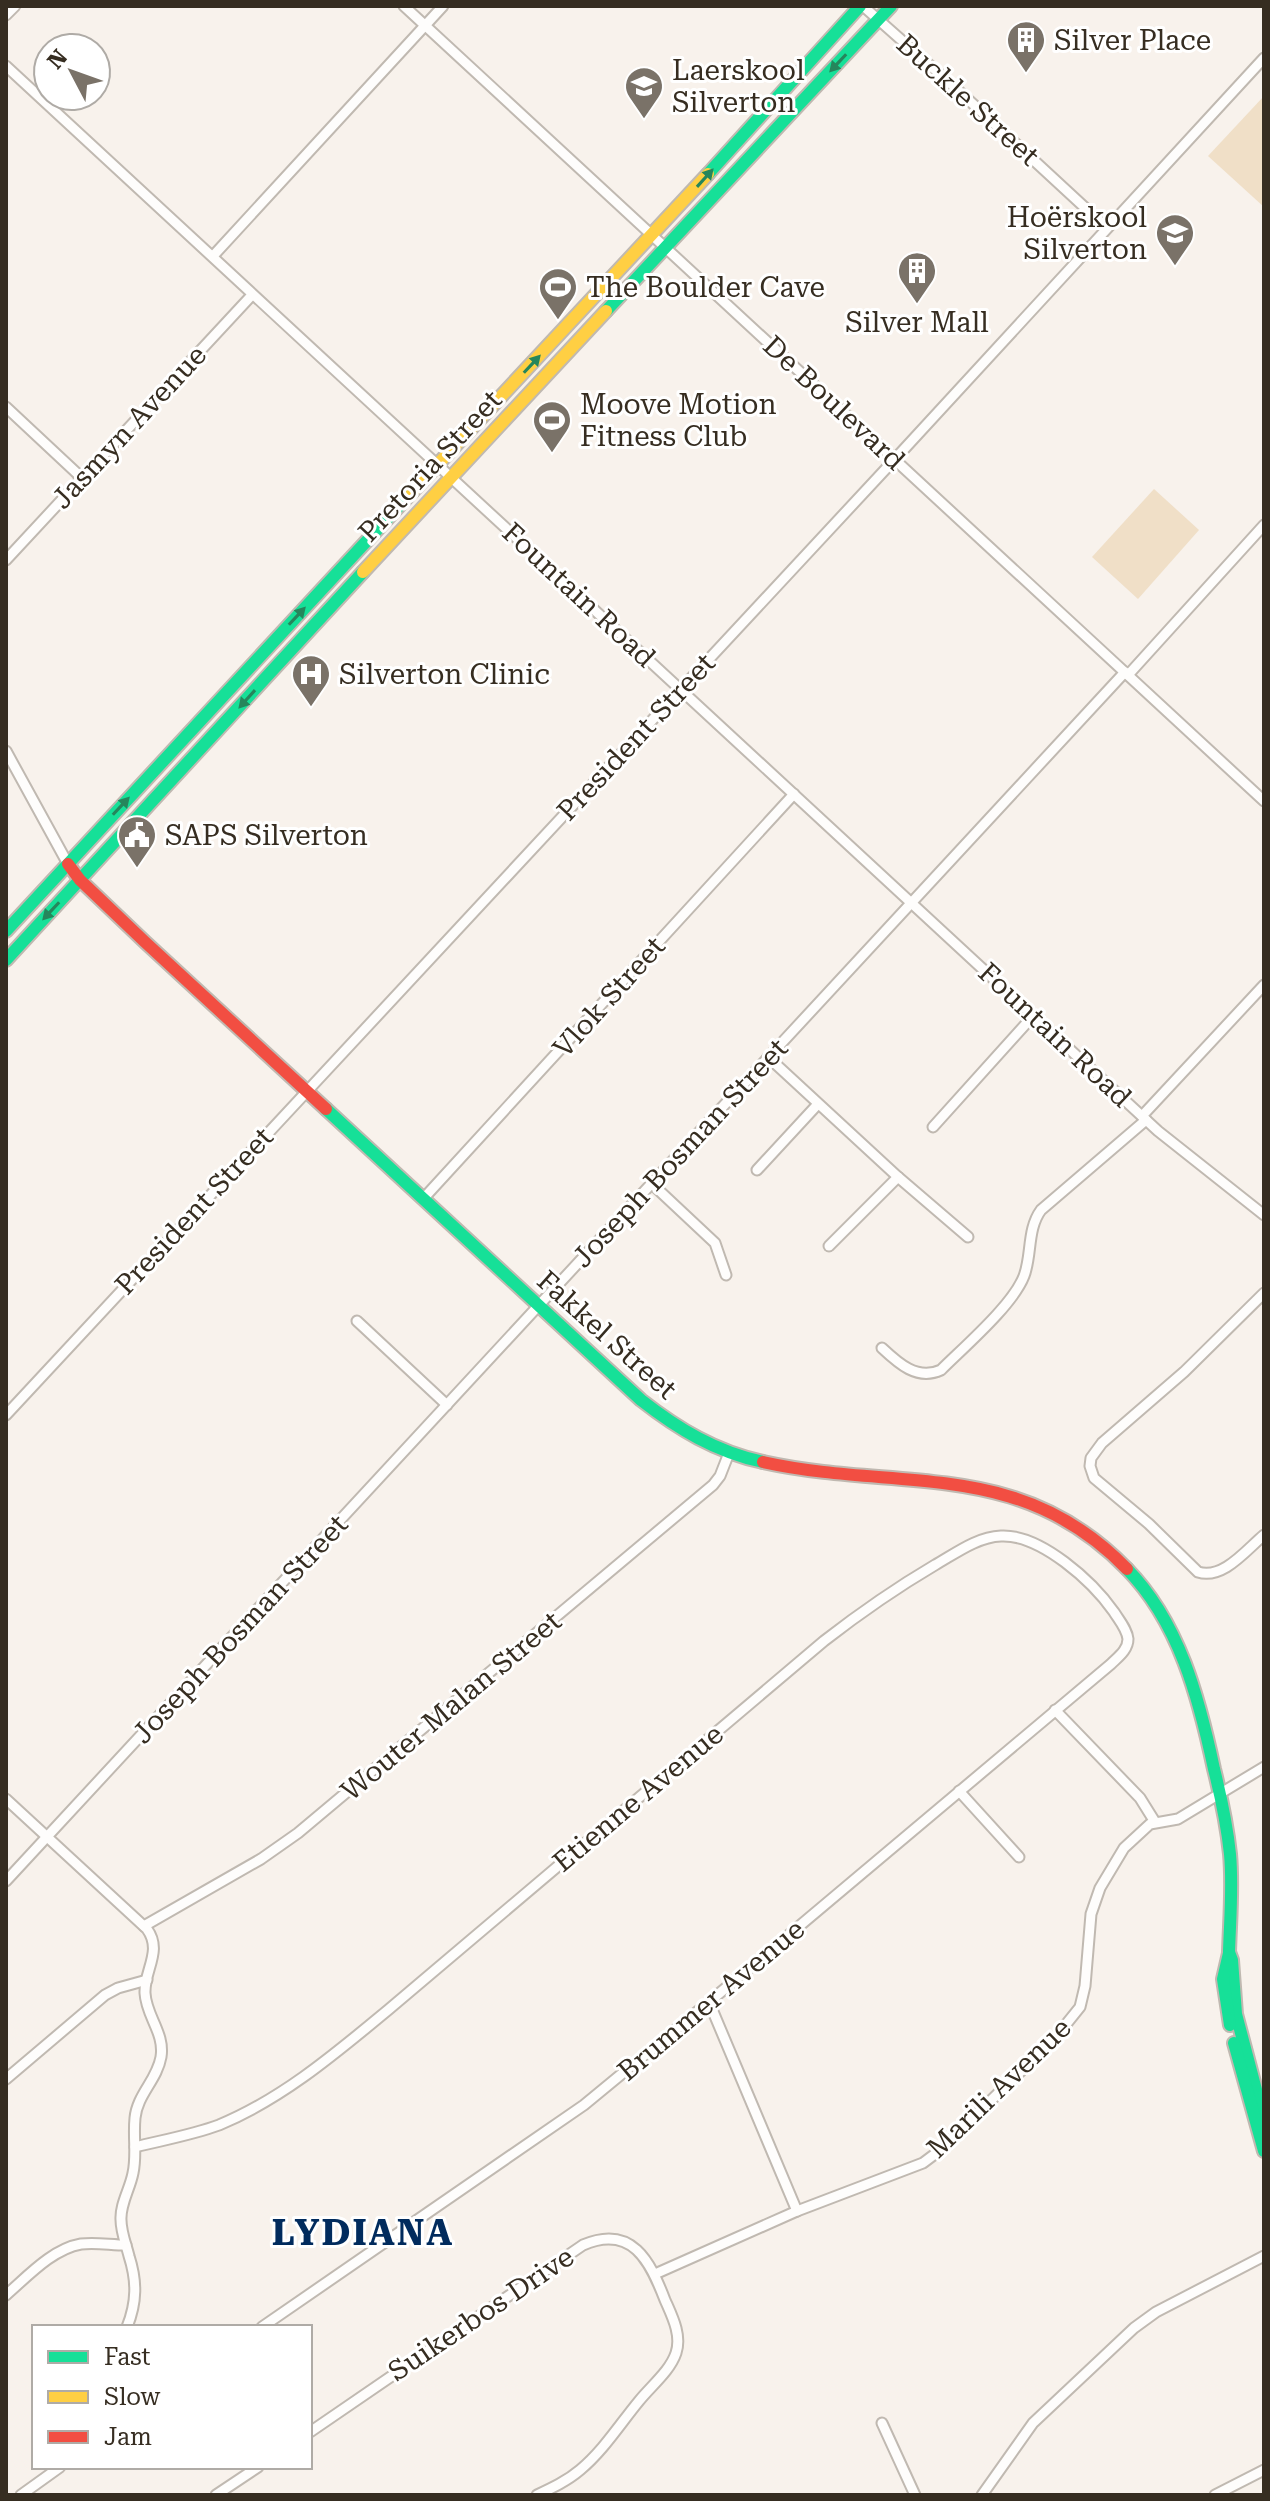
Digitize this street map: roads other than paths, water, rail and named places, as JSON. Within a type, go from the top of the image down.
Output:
[{"type":"main road","name":"Pretoria Street","points":[[6,931],[653,236],[862,6]]},
{"type":"main road","name":"Pretoria Street","points":[[6,960],[891,6]]},
{"type":"main road","name":"Fakkel Street","points":[[68,864],[80,880],[306,1091],[663,1419],[729,1453],[778,1466],[990,1489],[1035,1504],[1084,1530],[1114,1555],[1153,1599],[1171,1631],[1198,1699],[1230,1853],[1229,1952]]},
{"type":"main road","points":[[1229,1952],[1236,2014],[1258,2083],[1263,2112]]},
{"type":"main road","points":[[1229,1952],[1224,1970],[1227,2010],[1264,2151]]},
{"type":"street","points":[[6,15],[15,6]]},
{"type":"street","name":"De Boulevard","points":[[404,6],[1264,801]]},
{"type":"street","points":[[213,256],[443,6]]},
{"type":"street","name":"Buckle Street","points":[[862,6],[1107,228]]},
{"type":"street","name":"President Street","points":[[6,1415],[1264,58]]},
{"type":"street","name":"Fountain Road","points":[[6,66],[1144,1118],[1264,1215]]},
{"type":"street","name":"Jasmyn Avenue","points":[[6,560],[252,295]]},
{"type":"street","points":[[6,407],[82,478]]},
{"type":"street","name":"Joseph Bosman Street","points":[[6,1881],[1264,525]]},
{"type":"street","name":"Fakkel Street","points":[[6,751],[68,864]]},
{"type":"street","name":"Vlok Street","points":[[423,1199],[794,794]]},
{"type":"street","points":[[882,1348],[899,1364],[916,1373],[941,1370],[1022,1281],[1035,1221],[1041,1210],[1144,1118],[1264,985]]},
{"type":"street","points":[[933,1127],[1033,1016]]},
{"type":"street","points":[[768,1057],[968,1237]]},
{"type":"street","points":[[757,1170],[818,1104]]},
{"type":"street","points":[[829,1246],[898,1177]]},
{"type":"street","points":[[651,1183],[715,1243],[726,1275]]},
{"type":"street","points":[[1264,1293],[1184,1372],[1102,1443],[1090,1463],[1092,1474],[1102,1487],[1149,1524],[1198,1572],[1211,1574],[1223,1569],[1264,1535]]},
{"type":"street","points":[[357,1321],[447,1405]]},
{"type":"street","name":"Wouter Malan Street","points":[[144,1926],[261,1859],[298,1833],[713,1485],[729,1453]]},
{"type":"street","name":"Etienne Avenue","points":[[135,2147],[192,2134],[219,2124],[260,2104],[316,2068],[836,1632],[896,1588],[977,1541],[1001,1536],[1022,1539],[1074,1568],[1098,1591],[1127,1636]]},
{"type":"street","name":"Brummer Avenue","points":[[265,2325],[559,2122],[709,2002],[1118,1657],[1127,1645],[1127,1636]]},
{"type":"street","points":[[1055,1710],[1140,1798],[1155,1822]]},
{"type":"street","name":"Marili Avenue","points":[[655,2274],[797,2211],[927,2160],[1055,2038],[1075,2014],[1083,1997],[1091,1914],[1100,1888],[1124,1848],[1155,1822],[1178,1819],[1264,1767]]},
{"type":"street","points":[[959,1791],[1019,1857]]},
{"type":"street","points":[[6,1799],[144,1926],[154,1946],[146,2000],[157,2027],[161,2050],[158,2067],[138,2103],[134,2121],[134,2173],[121,2212],[136,2285],[128,2325]]},
{"type":"street","points":[[6,2079],[98,2000],[118,1988],[147,1980]]},
{"type":"street","points":[[709,2002],[797,2211]]},
{"type":"street","name":"Suikerbos Drive","points":[[312,2431],[583,2245],[603,2239],[626,2242],[641,2253],[655,2274],[677,2330],[677,2350],[593,2458],[575,2474],[537,2495]]},
{"type":"street","points":[[6,2295],[56,2254],[68,2248],[84,2243],[126,2245]]},
{"type":"street","points":[[982,2495],[1033,2423],[1134,2328],[1156,2312],[1264,2256]]},
{"type":"street","points":[[882,2423],[915,2495]]},
{"type":"street","points":[[21,2495],[57,2469]]},
{"type":"street","points":[[216,2495],[255,2469]]},
{"type":"street","points":[[1215,2495],[1264,2470]]},
{"type":"place","name":"Silver Place","points":[[1026,74]]},
{"type":"place","name":"Laerskool Silverton","points":[[644,120]]},
{"type":"place","name":"Hoërskool Silverton","points":[[1175,267]]},
{"type":"place","name":"Silver Mall","points":[[917,305]]},
{"type":"place","name":"The Boulder Cave","points":[[558,321]]},
{"type":"place","name":"Moove Motion Fitness Club","points":[[552,454]]},
{"type":"place","name":"Silverton Clinic","points":[[311,708]]},
{"type":"place","name":"SAPS Silverton","points":[[137,869]]},
{"type":"district","name":"LYDIANA","points":[[363,2233]]}]
